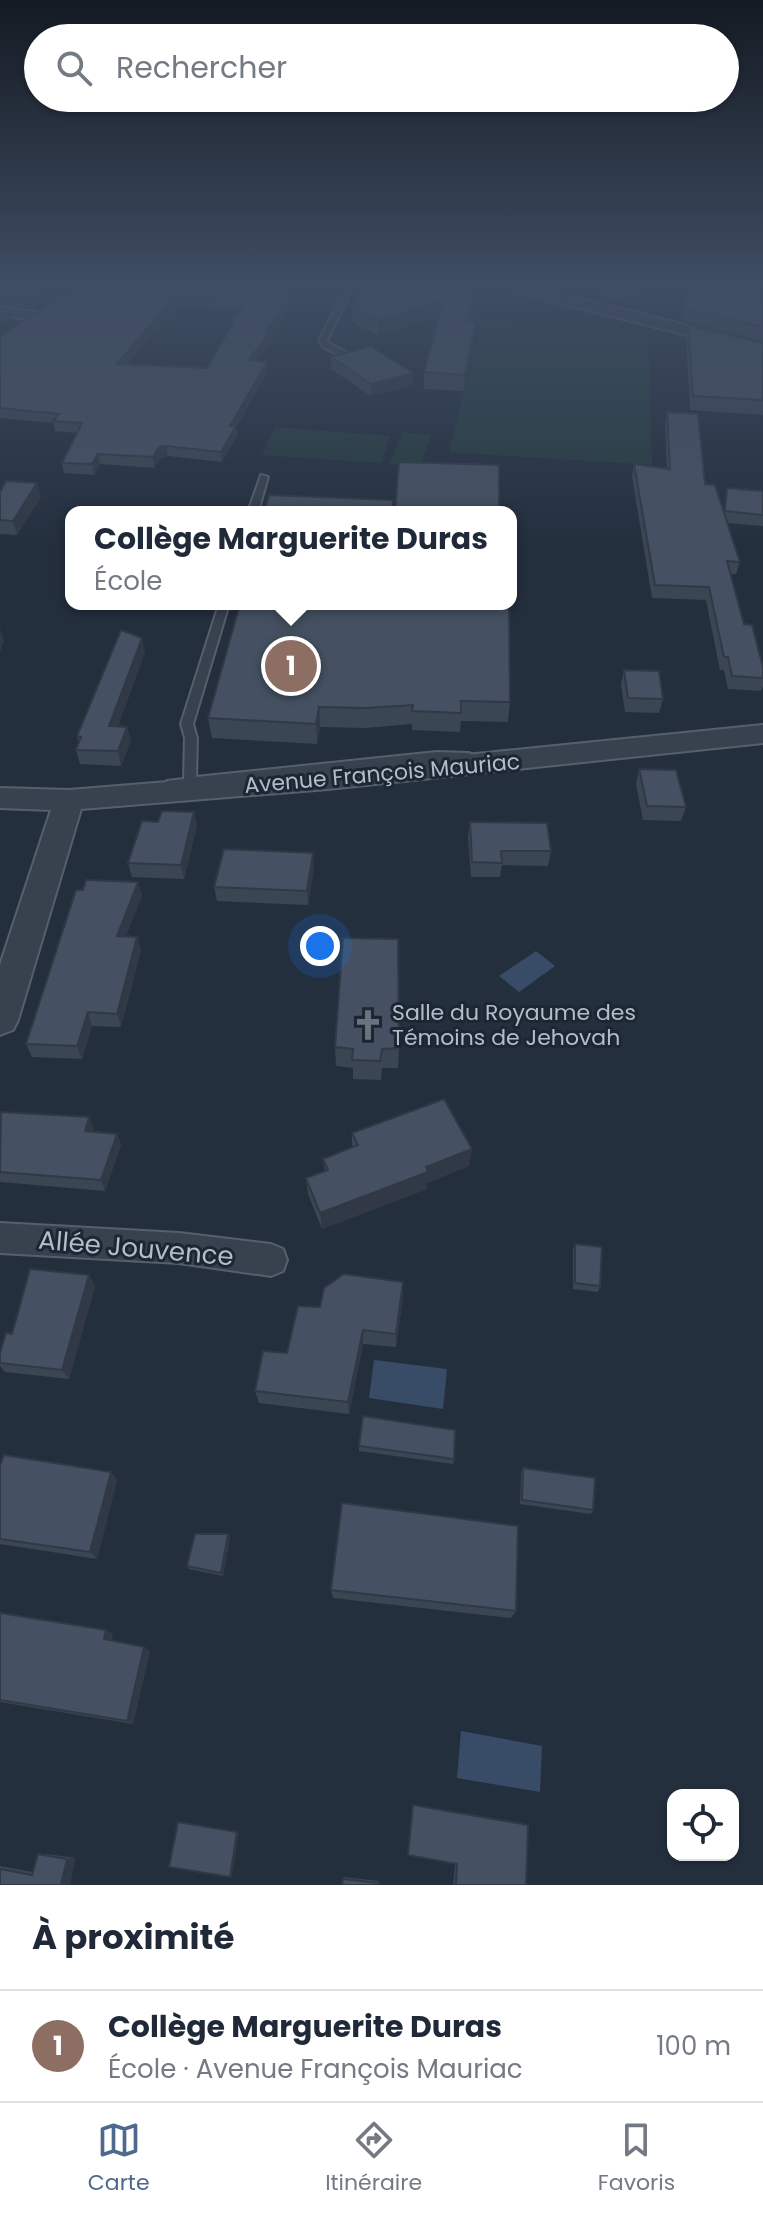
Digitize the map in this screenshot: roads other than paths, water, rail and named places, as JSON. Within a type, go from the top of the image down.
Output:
[{"type":"street","name":"Avenue François Mauriac","points":[[0,798],[69,800],[190,785],[541,758],[763,734]]},
{"type":"street","points":[[0,1020],[69,800]]},
{"type":"street","name":"Allée Jouvence","points":[[0,1238],[179,1248],[271,1260]]},
{"type":"lane","points":[[255,506],[264,477]]},
{"type":"lane","points":[[190,785],[191,738],[187,724],[222,610]]},
{"type":"water","points":[[536,951],[555,966],[519,992],[499,976]]},
{"type":"water","points":[[374,1360],[447,1369],[443,1409],[369,1398]]},
{"type":"water","points":[[461,1731],[542,1746],[540,1792],[457,1778]]},
{"type":"place","name":"Collège Marguerite Duras","points":[[291,666]]},
{"type":"place","name":"Salle du Royaume des Témoins de Jehovah","points":[[368,1025]]}]
